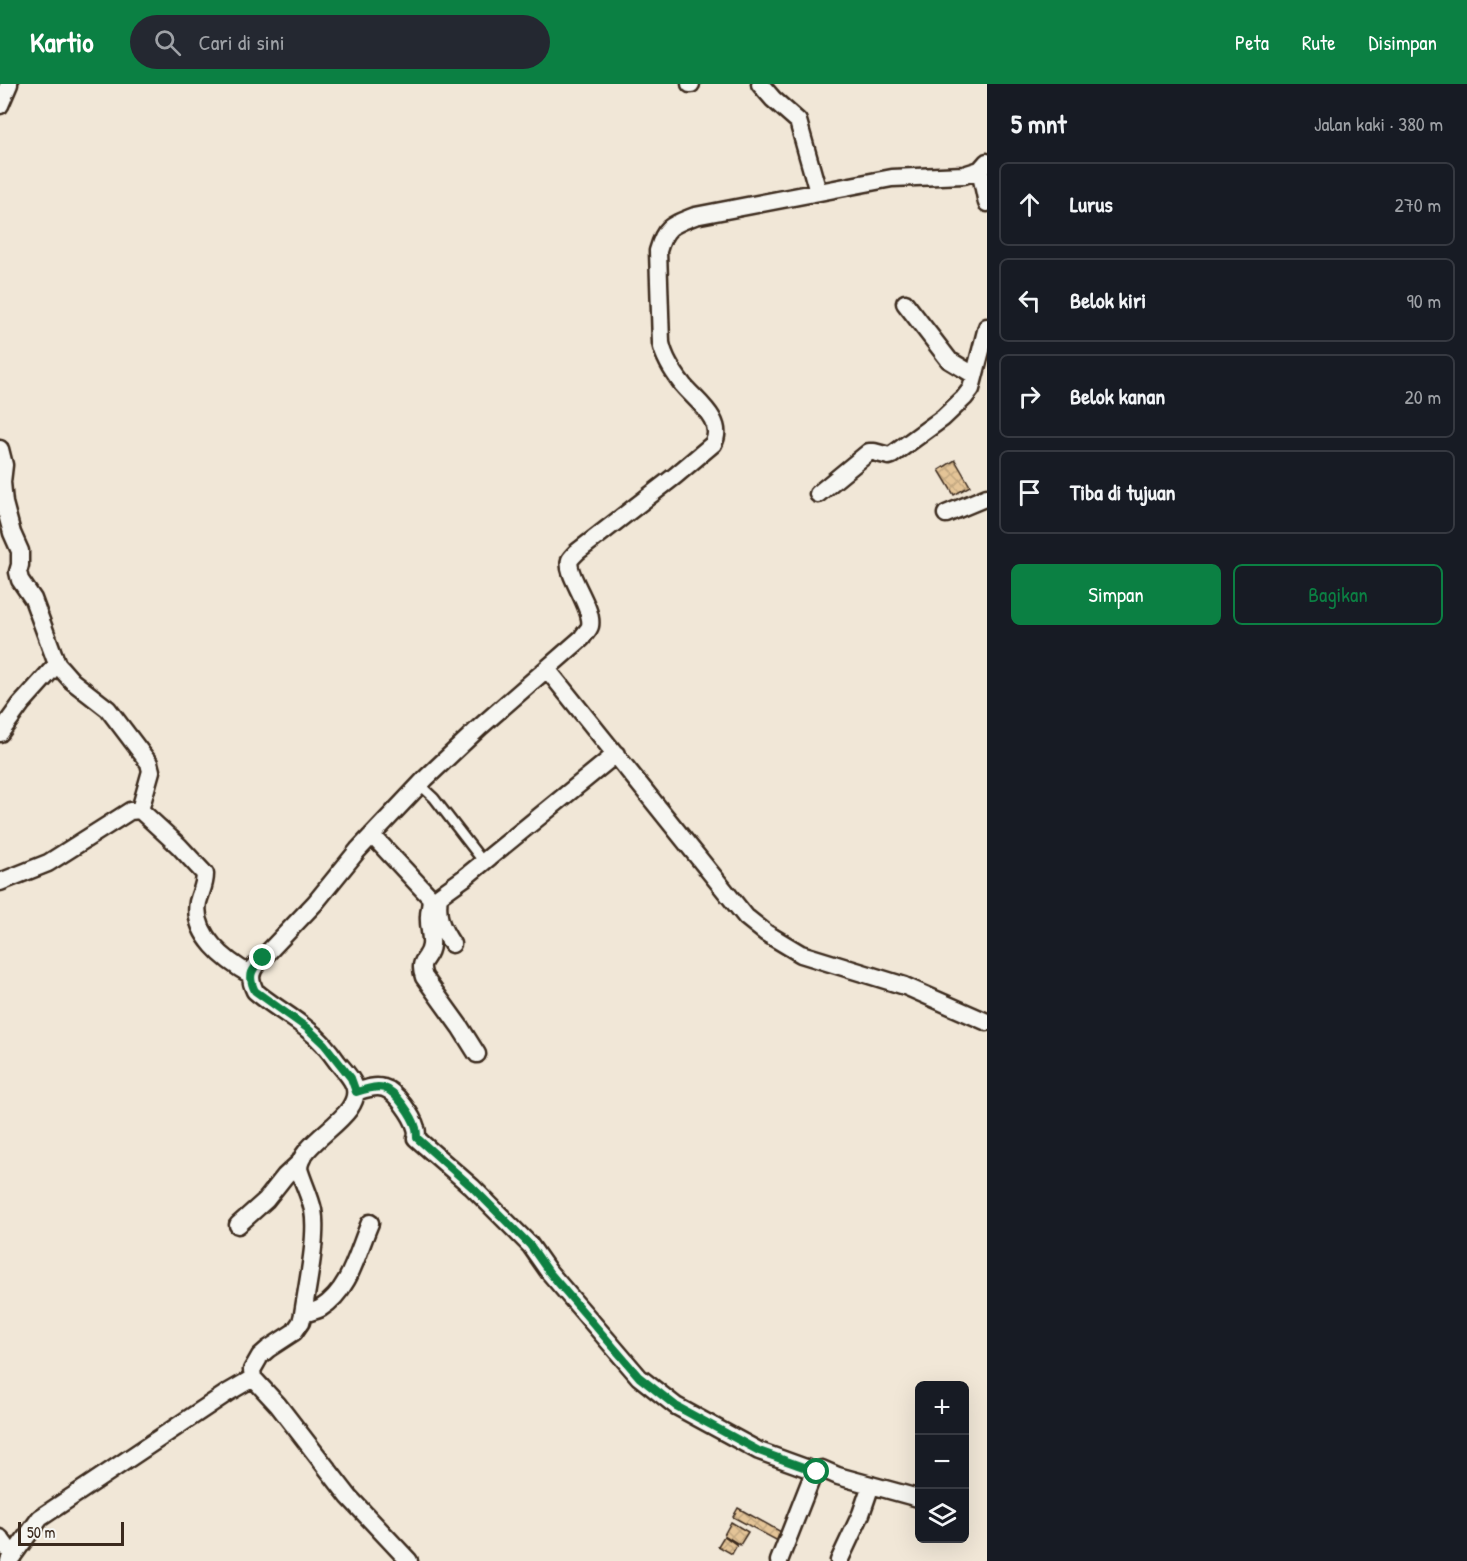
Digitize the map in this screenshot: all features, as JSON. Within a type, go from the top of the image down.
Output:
[{"type":"street","points":[[0,105],[9,84]]},
{"type":"street","points":[[760,84],[772,99],[798,121],[818,192]]},
{"type":"street","points":[[238,1225],[266,1200],[299,1163],[306,1151],[346,1112],[353,1103],[356,1092],[351,1078],[324,1044],[307,1028],[255,991],[251,983],[251,975],[257,964],[315,903],[372,835],[423,788],[480,727],[582,638],[590,627],[589,613],[573,574],[571,558],[675,476],[716,439],[715,424],[664,356],[661,343],[658,276],[658,251],[662,237],[669,228],[695,216],[892,178],[964,175],[983,166],[987,203]]},
{"type":"street","points":[[905,303],[949,360],[974,375]]},
{"type":"street","points":[[818,495],[865,455],[874,452],[889,456],[943,418],[964,398],[971,389],[987,327]]},
{"type":"street","points":[[0,449],[4,465],[2,482],[4,503],[12,534],[20,551],[18,572],[20,580],[33,599],[57,664],[72,681],[108,709],[149,763],[151,771],[140,810]]},
{"type":"street","points":[[946,514],[987,497]]},
{"type":"street","points":[[0,733],[21,704],[57,664]]},
{"type":"street","points":[[547,669],[747,917],[765,933],[801,954],[905,986],[987,1022]]},
{"type":"street","points":[[452,944],[441,927],[439,896],[615,754]]},
{"type":"street","points":[[0,882],[48,863],[130,811],[140,810],[205,874],[205,884],[198,902],[198,920],[211,944],[235,966],[251,975]]},
{"type":"street","points":[[372,835],[430,897],[432,943],[423,963],[424,977],[477,1054]]},
{"type":"street","points":[[356,1092],[380,1087],[394,1092],[417,1129],[417,1138],[472,1187],[530,1245],[549,1272],[639,1377],[676,1406],[759,1451],[817,1472]]},
{"type":"street","points":[[299,1163],[314,1221],[303,1314],[294,1332],[260,1356],[252,1370],[253,1378],[282,1410],[349,1497],[408,1561]]},
{"type":"street","points":[[303,1314],[320,1308],[336,1295],[355,1262],[370,1223]]},
{"type":"street","points":[[0,1538],[11,1559],[40,1518],[253,1378]]},
{"type":"street","points":[[779,1561],[812,1477],[822,1469],[838,1476],[915,1497]]},
{"type":"street","points":[[839,1561],[861,1514],[871,1485]]},
{"type":"lane","points":[[423,788],[434,798],[478,855]]},
{"type":"building","points":[[955,460],[970,486],[954,495],[939,470]]},
{"type":"building","points":[[738,1508],[783,1533],[778,1541],[733,1517]]},
{"type":"building","points":[[731,1522],[748,1532],[740,1545],[724,1535]]},
{"type":"building","points":[[724,1536],[737,1545],[732,1554],[718,1546]]},
{"type":"route","points":[[263,958],[251,975],[251,983],[255,991],[307,1028],[324,1044],[351,1078],[356,1092],[380,1087],[394,1092],[417,1129],[417,1138],[472,1187],[530,1245],[549,1272],[639,1377],[676,1406],[759,1451],[817,1472]]}]
